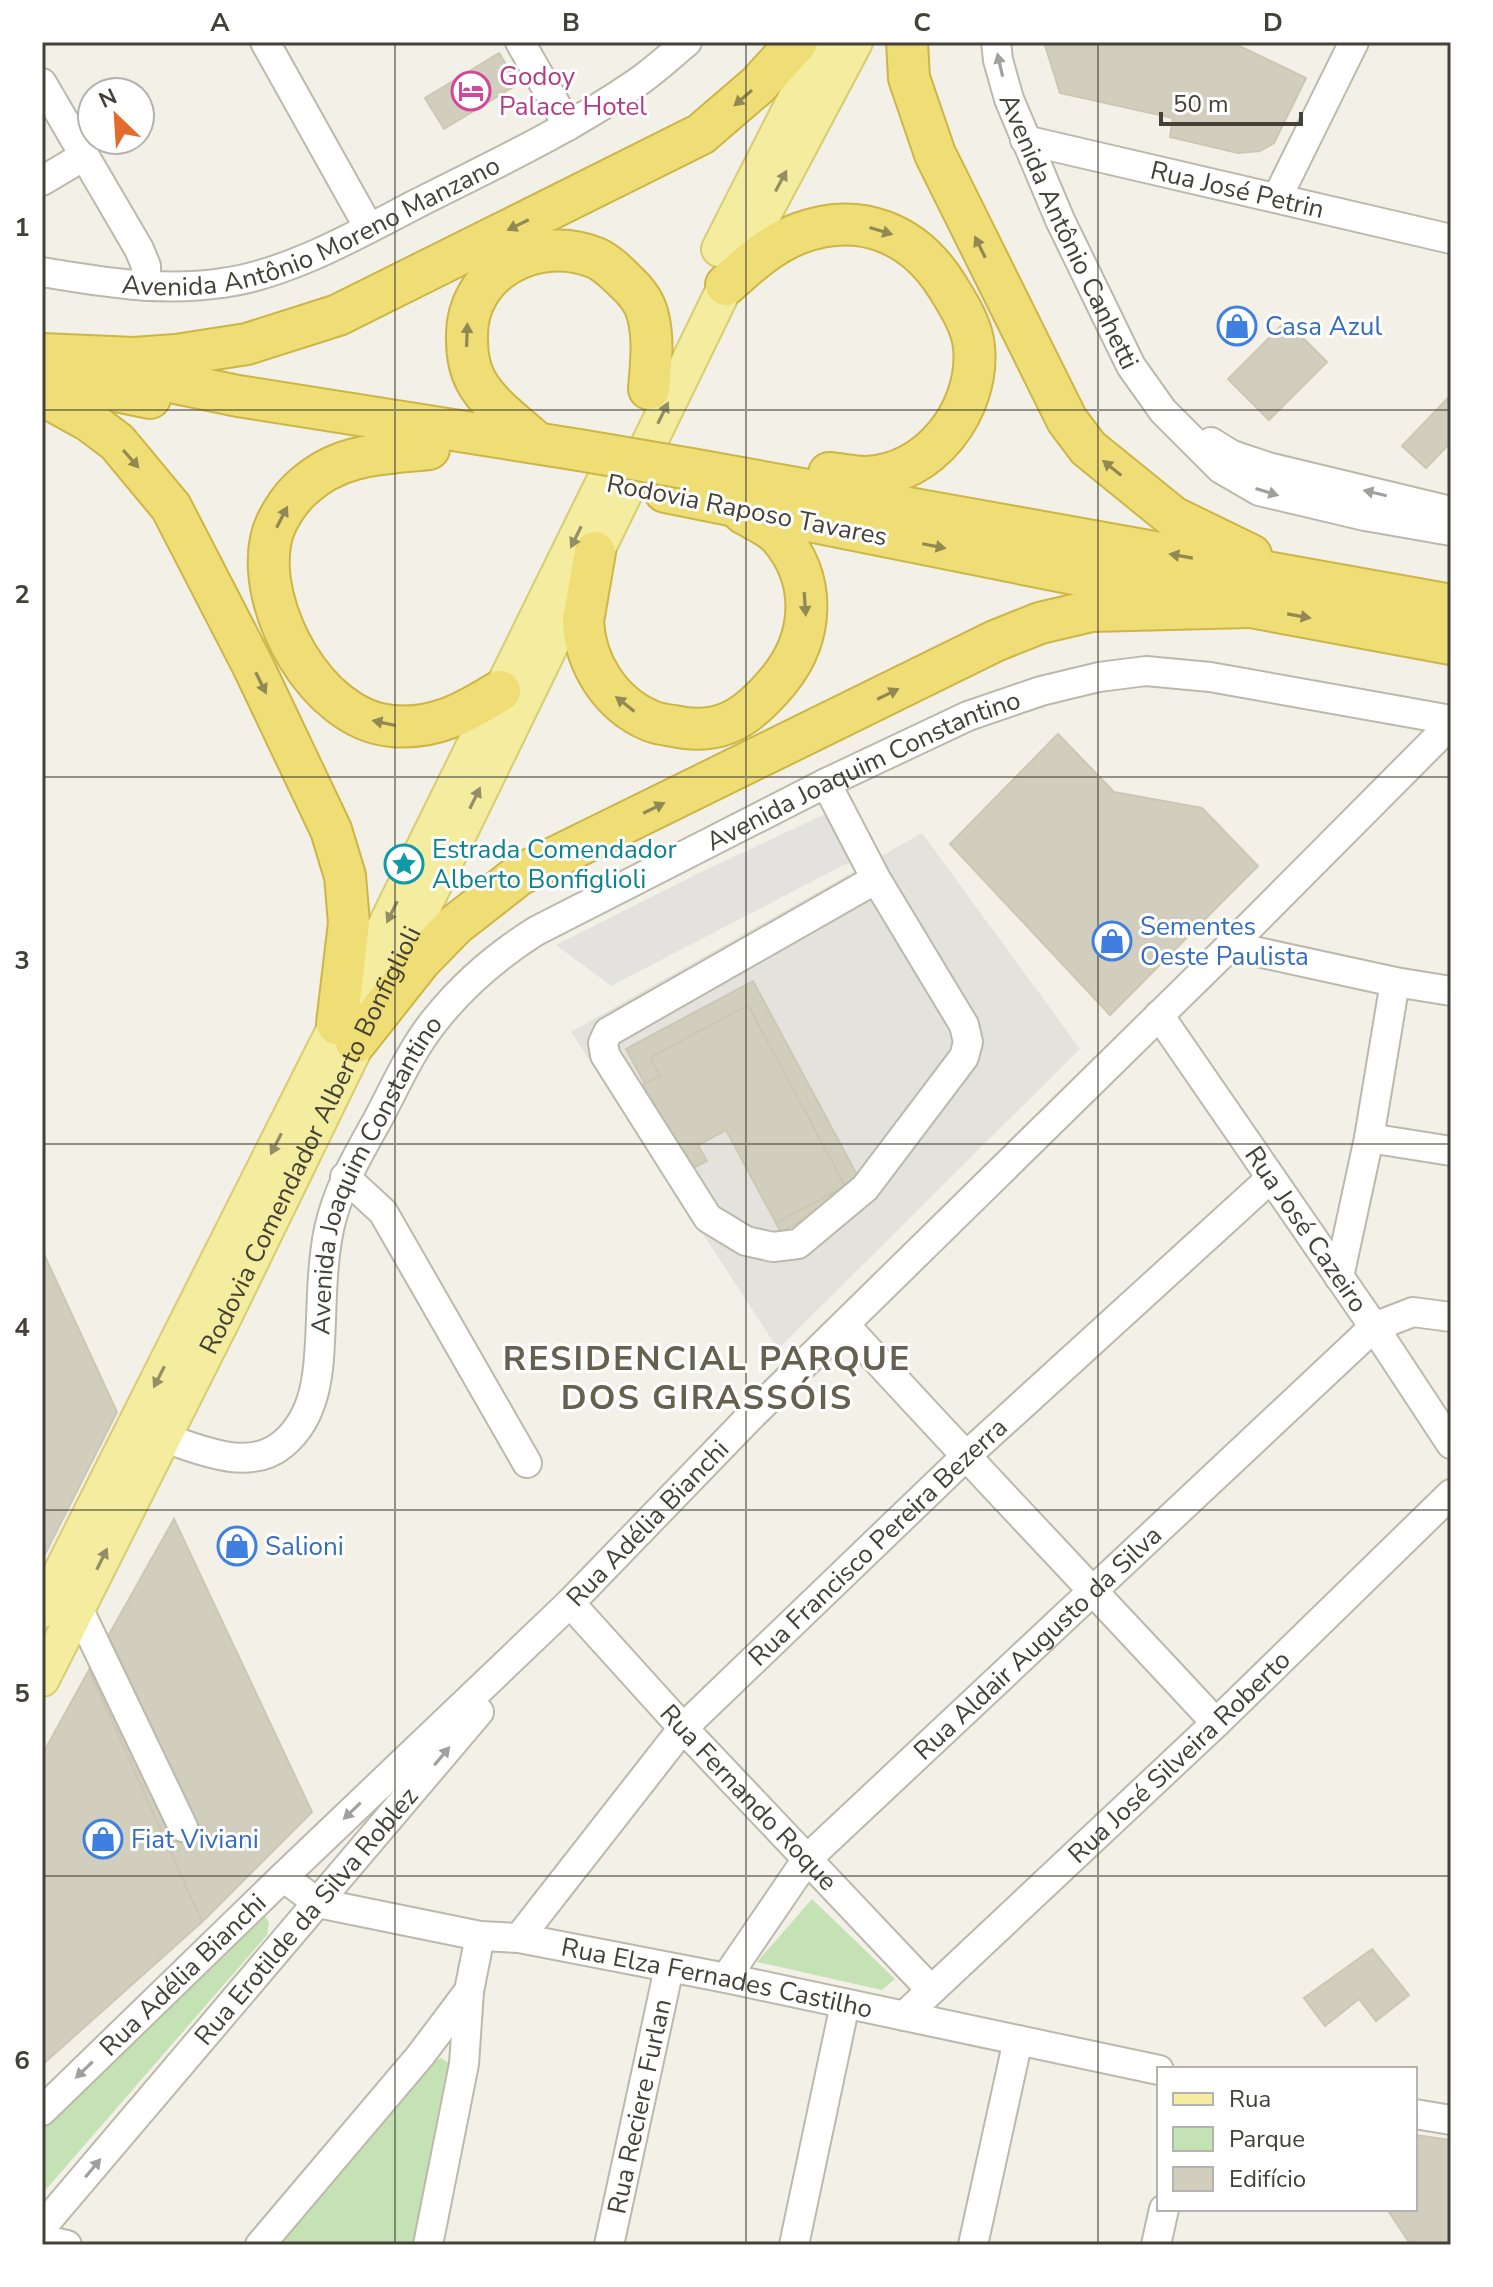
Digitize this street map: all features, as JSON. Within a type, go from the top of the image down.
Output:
[{"type":"highway","points":[[42,355],[134,358],[176,355],[247,344],[338,315],[701,134],[758,85],[797,42]]},
{"type":"highway","points":[[907,42],[909,78],[935,154],[1060,409],[1073,429],[1088,448],[1173,517],[1294,576]]},
{"type":"highway","points":[[675,480],[768,466],[866,477],[891,472],[930,451],[949,434],[963,410],[972,385],[974,344],[962,311],[928,260],[887,231],[841,225],[801,233],[779,243],[753,261],[726,285]]},
{"type":"highway","points":[[536,442],[483,391],[467,359],[466,327],[474,299],[493,274],[520,256],[545,251],[570,251],[598,259],[636,291],[648,312],[653,344],[649,389]]},
{"type":"highway","name":"Rodovia Raposo Tavares","points":[[42,355],[238,396],[536,442],[571,462]]},
{"type":"highway","name":"Rodovia Raposo Tavares","points":[[42,376],[429,449],[571,462],[1294,576],[1451,605]]},
{"type":"highway","points":[[42,395],[89,421],[117,442],[171,507],[253,666],[331,830],[345,876],[349,923],[346,1033]]},
{"type":"highway","points":[[429,449],[359,456],[327,470],[302,488],[285,509],[271,539],[270,571],[274,598],[297,656],[315,681],[338,704],[364,719],[392,727],[432,724],[460,715],[500,691]]},
{"type":"highway","name":"Rodovia Raposo Tavares","points":[[675,480],[732,506],[1093,578],[1451,644]]},
{"type":"highway","points":[[595,552],[583,621],[584,632],[596,669],[610,691],[623,704],[651,722],[689,729],[730,723],[765,697],[787,670],[804,635],[808,608],[803,581],[792,555],[777,534],[732,506]]},
{"type":"highway","points":[[346,1033],[455,925],[519,875],[995,641],[1040,623],[1091,611],[1249,607]]},
{"type":"main road","name":"Rodovia Comendador Alberto Bonfiglioli","points":[[42,1679],[225,1315],[346,1033],[500,691],[824,42]]},
{"type":"main road","name":"Rodovia Comendador Alberto Bonfiglioli","points":[[42,1610],[346,1033],[595,552],[726,285],[855,42]]},
{"type":"street","points":[[265,42],[369,228]]},
{"type":"street","points":[[520,42],[568,126]]},
{"type":"street","name":"Avenida Antônio Moreno Manzano","points":[[42,272],[170,288],[225,283],[283,268],[369,228],[568,126],[637,83],[687,42]]},
{"type":"street","name":"Avenida Antônio Canhetti","points":[[996,42],[1001,73],[1025,140],[1060,220],[1131,366],[1163,411],[1221,469],[1259,491],[1365,516],[1451,531]]},
{"type":"street","points":[[1277,198],[1354,42]]},
{"type":"street","points":[[42,83],[76,142]]},
{"type":"street","name":"Rua José Petrin","points":[[1025,140],[1451,239]]},
{"type":"street","points":[[42,181],[84,156],[139,249],[146,266],[146,286]]},
{"type":"street","name":"Avenida Antônio Canhetti","points":[[1163,411],[1232,455],[1268,467],[1451,511]]},
{"type":"street","name":"Avenida Joaquim Constantino","points":[[162,1437],[211,1453],[256,1457],[282,1445],[303,1421],[315,1391],[320,1361],[324,1260],[330,1225],[345,1177],[434,1020],[503,951],[571,912],[826,783],[968,716],[1041,691],[1099,677],[1146,671],[1210,677],[1451,722]]},
{"type":"street","name":"Rua Adélia Bianchi","points":[[42,2111],[570,1603],[749,1418],[1230,946],[1451,722]]},
{"type":"street","points":[[826,783],[876,879],[964,1025],[968,1042],[964,1057],[865,1188],[854,1198],[798,1244],[773,1247],[746,1241],[708,1218],[605,1055],[603,1043],[608,1032],[876,879]]},
{"type":"street","points":[[1230,946],[1451,991]]},
{"type":"street","points":[[1339,1277],[1369,1138],[1395,982]]},
{"type":"street","name":"Rua José Cazeiro","points":[[1159,1015],[1451,1444]]},
{"type":"street","points":[[1369,1138],[1451,1151]]},
{"type":"street","points":[[345,1177],[383,1212],[527,1463]]},
{"type":"street","name":"Rua Francisco Pereira Bezerra","points":[[519,1938],[683,1728],[965,1457],[1271,1178]]},
{"type":"street","points":[[1374,1327],[1413,1312],[1451,1317]]},
{"type":"street","points":[[845,1325],[1216,1723]]},
{"type":"street","name":"Rua Aldair Augusto da Silva","points":[[726,1978],[807,1859],[1374,1327]]},
{"type":"street","name":"Rua José Silveira Roberto","points":[[904,2016],[1216,1723],[1451,1494]]},
{"type":"street","name":"Rua Fernando Roque","points":[[570,1603],[683,1728],[931,1990]]},
{"type":"street","name":"Rua Erotilde da Silva Roblez","points":[[42,2227],[570,1603]]},
{"type":"street","points":[[78,1608],[183,1827]]},
{"type":"street","name":"Rua Elza Fernades Castilho","points":[[283,1877],[318,1903],[480,1936],[519,1938],[726,1978],[1157,2070]]},
{"type":"street","points":[[428,2245],[464,2064],[469,1991],[480,1936]]},
{"type":"street","name":"Rua Reciere Furlan","points":[[609,2245],[669,1968]]},
{"type":"street","points":[[260,2245],[420,2056],[469,1991]]},
{"type":"street","points":[[794,2245],[845,2004]]},
{"type":"street","points":[[973,2245],[1018,2040]]},
{"type":"street","points":[[1417,2114],[1451,2120]]},
{"type":"street","points":[[1156,2245],[1164,2211]]},
{"type":"street","points":[[42,2239],[67,2245]]},
{"type":"shaded area","points":[[834,810],[859,860],[611,986],[556,945],[701,872]]},
{"type":"shaded area","points":[[922,833],[1080,1049],[778,1349],[571,1032]]},
{"type":"green space","points":[[812,1899],[895,1979],[882,1990],[757,1962]]},
{"type":"green space","points":[[265,1916],[269,1922],[267,1935],[42,2194],[42,2127],[256,1917]]},
{"type":"green space","points":[[441,2058],[453,2065],[414,2245],[272,2245],[432,2063]]},
{"type":"building","points":[[1044,42],[1231,42],[1306,78],[1274,143],[1260,151],[1238,153],[1170,137],[1173,118],[1060,93]]},
{"type":"building","name":"Godoy Palace Hotel","points":[[499,53],[518,84],[444,129],[425,98]]},
{"type":"building","points":[[1286,321],[1327,362],[1269,420],[1228,379]]},
{"type":"building","points":[[1448,398],[1451,401],[1451,442],[1426,468],[1402,446]]},
{"type":"building","name":"Sementes Oeste Paulista","points":[[1058,734],[1114,792],[1202,808],[1258,866],[1110,1015],[950,844]]},
{"type":"building","points":[[753,981],[864,1188],[781,1232],[776,1223],[845,1186],[748,1005],[650,1058],[660,1076],[645,1084],[626,1049]]},
{"type":"building","points":[[748,1005],[845,1186],[776,1223],[726,1130],[698,1145],[707,1161],[683,1173],[637,1088],[660,1076],[650,1058]]},
{"type":"building","points":[[42,1250],[117,1412],[42,1560]]},
{"type":"building","points":[[174,1519],[312,1812],[202,1922],[89,1670]]},
{"type":"building","name":"Fiat Viviani","points":[[89,1670],[202,1922],[42,2065],[42,1755]]},
{"type":"building","points":[[1372,1949],[1409,1995],[1376,2021],[1359,1999],[1325,2026],[1304,1998]]},
{"type":"building","points":[[1417,2135],[1451,2140],[1451,2245],[1411,2245],[1388,2211],[1417,2211]]},
{"type":"place","name":"Godoy Palace Hotel","points":[[471,91]]},
{"type":"place","name":"Casa Azul","points":[[1237,326]]},
{"type":"place","name":"Estrada Comendador Alberto Bonfiglioli","points":[[404,864]]},
{"type":"place","name":"Sementes Oeste Paulista","points":[[1112,941]]},
{"type":"place","name":"Salioni","points":[[237,1546]]},
{"type":"place","name":"Fiat Viviani","points":[[103,1839]]},
{"type":"district","name":"RESIDENCIAL PARQUE DOS GIRASSÓIS","points":[[707,1378]]}]
